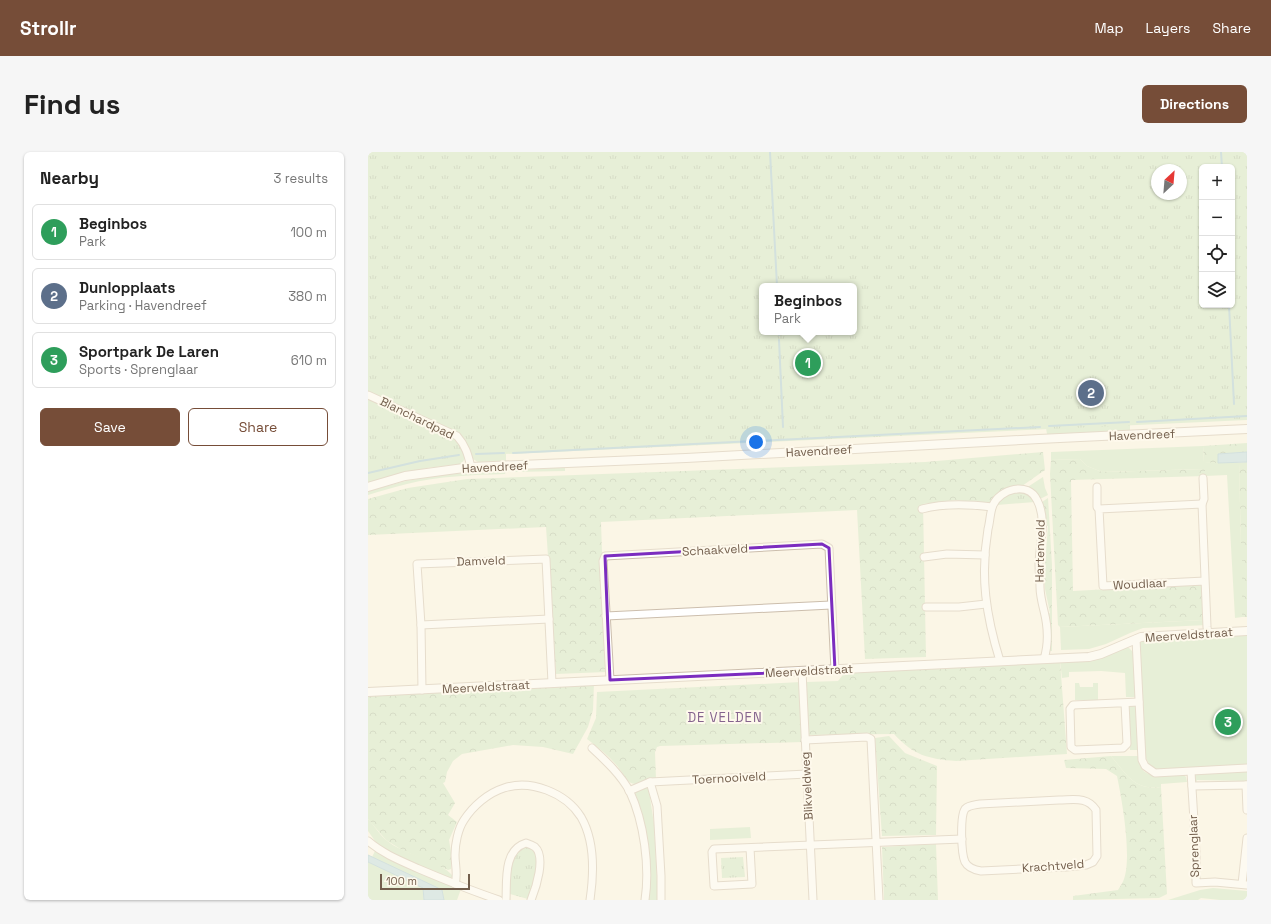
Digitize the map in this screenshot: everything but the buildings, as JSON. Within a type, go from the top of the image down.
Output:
[{"type":"street","name":"Blanchardpad","points":[[368,395],[457,436],[467,450],[471,467]]},
{"type":"street","name":"Havendreef","points":[[368,487],[405,476],[471,467],[686,458],[1247,429]]},
{"type":"street","points":[[1203,478],[1204,499],[1202,504],[1208,632]]},
{"type":"street","name":"Woudlaar","points":[[1097,487],[1097,507],[1099,509],[1103,586],[1205,581]]},
{"type":"street","name":"Hartenveld","points":[[992,507],[1004,493],[1009,490],[1020,488],[1031,493],[1039,504],[1043,531],[1040,562],[1040,589],[1048,641],[1044,659]]},
{"type":"street","points":[[922,510],[942,505],[970,504],[992,507],[984,554],[986,604],[1000,661]]},
{"type":"street","points":[[1099,509],[1202,504]]},
{"type":"street","name":"Schaakveld","points":[[610,680],[603,561],[605,556],[822,544],[829,548],[835,670]]},
{"type":"street","points":[[924,557],[946,554],[984,554]]},
{"type":"street","name":"Damveld","points":[[422,690],[421,625],[417,564],[546,559],[552,683]]},
{"type":"street","points":[[926,607],[986,604]]},
{"type":"street","points":[[606,616],[831,605]]},
{"type":"street","points":[[421,625],[549,619]]},
{"type":"street","name":"Meerveldstraat","points":[[368,692],[1094,656],[1115,649],[1136,639],[1151,636],[1247,631]]},
{"type":"street","points":[[1136,639],[1142,760],[1145,766],[1155,773],[1247,768]]},
{"type":"street","name":"Blikveldweg","points":[[802,671],[813,900]]},
{"type":"street","points":[[1124,703],[1127,744],[1123,748],[1075,750],[1071,747],[1070,709],[1072,705],[1139,702]]},
{"type":"street","points":[[805,740],[867,736],[871,739],[879,900]]},
{"type":"street","points":[[592,748],[612,766],[629,791],[640,819],[646,854],[645,900]]},
{"type":"street","name":"Sprenglaar","points":[[1191,772],[1196,853],[1196,883],[1215,882],[1245,884],[1247,838]]},
{"type":"street","name":"Toernooiveld","points":[[629,791],[650,782],[807,774]]},
{"type":"street","points":[[650,782],[657,806],[661,900]]},
{"type":"street","points":[[455,884],[457,878],[455,854],[457,841],[464,820],[480,802],[490,794],[504,788],[517,785],[526,785],[547,790],[556,794],[570,804],[586,827],[591,844],[593,867],[590,900]]},
{"type":"street","points":[[1192,786],[1246,785],[1247,810]]},
{"type":"street","name":"Krachtveld","points":[[1085,800],[1096,810],[1097,856],[1093,862],[1086,865],[974,870],[965,862],[962,839],[963,815],[969,806],[980,804],[1085,800]]},
{"type":"street","points":[[750,848],[752,884],[714,886],[712,852],[714,849],[962,839]]},
{"type":"street","points":[[368,841],[378,850],[390,856],[455,884],[499,900]]},
{"type":"street","points":[[506,900],[506,873],[508,866],[516,848],[526,843],[533,846],[539,856],[539,877],[531,900]]},
{"type":"highlighted area","points":[[822,544],[829,548],[835,670],[610,680],[605,556]]},
{"type":"green space","points":[[368,152],[1247,152],[1247,420],[463,456],[412,464],[368,475]]},
{"type":"green space","points":[[1130,423],[1130,431],[1050,435],[1047,434],[1046,428]]},
{"type":"green space","points":[[465,441],[506,452],[506,461],[478,462],[473,459]]},
{"type":"green space","points":[[1247,443],[1247,452],[1218,454],[1218,463],[1204,462],[1203,446]]},
{"type":"green space","points":[[1203,446],[1204,462],[1239,463],[1241,545],[1247,545],[1247,560],[1242,560],[1242,617],[1235,618],[1227,475],[1205,476],[1204,469],[1102,472],[1087,466],[1080,459],[1051,460],[1051,452]]},
{"type":"green space","points":[[464,452],[464,460],[461,464],[427,468],[368,483],[368,467]]},
{"type":"green space","points":[[1043,452],[1045,470],[1022,486],[991,504],[956,500],[923,504],[926,657],[865,659],[857,510],[601,522],[606,672],[556,674],[546,527],[368,535],[368,499],[408,488],[467,479],[925,462]]},
{"type":"green space","points":[[1080,459],[1087,466],[1102,472],[1205,469],[1205,476],[1071,480],[1073,591],[1203,584],[1204,620],[1060,627],[1058,625],[1050,474],[1051,460]]},
{"type":"green space","points":[[1247,462],[1247,545],[1241,545],[1239,463]]},
{"type":"green space","points":[[565,467],[565,471],[512,472],[512,471]]},
{"type":"green space","points":[[506,471],[505,474],[468,475],[419,481],[368,495],[368,491],[406,481],[447,474]]},
{"type":"green space","points":[[1043,477],[1048,495],[1040,499],[1026,488]]},
{"type":"green space","points":[[1016,491],[1028,493],[1035,502],[997,505],[1003,496]]},
{"type":"green space","points":[[1048,498],[1052,565],[1052,651],[1048,651],[1048,614],[1050,613],[1044,578],[1048,526],[1044,525],[1042,502]]},
{"type":"green space","points":[[1242,560],[1247,560],[1247,617],[1242,617]]},
{"type":"green space","points":[[1204,620],[1207,625],[1143,628],[1106,644],[1089,649],[1061,650],[1060,627]]},
{"type":"green space","points":[[1208,635],[1247,636],[1247,764],[1226,767],[1155,770],[1150,766],[1146,758],[1143,739],[1139,644],[1143,640]]},
{"type":"green space","points":[[1126,647],[1134,653],[1135,697],[1126,697],[1125,673],[1101,671],[1069,672],[1069,677],[1062,678],[1060,661]]},
{"type":"green space","points":[[1060,661],[1067,754],[956,761],[937,759],[922,755],[908,747],[894,734],[808,735],[806,682],[838,681],[846,671]]},
{"type":"green space","points":[[801,682],[803,742],[660,746],[657,747],[655,752],[656,779],[644,783],[634,784],[628,781],[610,758],[587,739],[596,718],[597,692]]},
{"type":"green space","points":[[594,683],[593,710],[588,727],[573,754],[543,747],[513,745],[462,754],[453,761],[447,772],[445,782],[443,783],[455,803],[448,815],[457,822],[449,840],[451,869],[448,870],[402,850],[386,840],[368,819],[368,696]]},
{"type":"green space","points":[[1075,683],[1079,683],[1080,687],[1093,687],[1093,683],[1098,683],[1098,700],[1075,700]]},
{"type":"green space","points":[[1128,706],[1137,706],[1139,750],[1130,750]]},
{"type":"green space","points":[[889,736],[905,753],[937,766],[936,835],[882,836],[875,738]]},
{"type":"green space","points":[[1111,756],[1138,756],[1139,764],[1147,773],[1160,776],[1183,774],[1186,777],[1187,782],[1161,784],[1161,787],[1152,788],[1138,784],[1127,775]]},
{"type":"green space","points":[[1111,756],[1127,775],[1138,784],[1152,788],[1161,787],[1167,894],[1159,898],[1073,900],[1073,896],[1118,890],[1124,880],[1127,843],[1124,813],[1117,776],[1106,769],[1066,768],[1064,760]]},
{"type":"green space","points":[[1247,771],[1247,781],[1197,780],[1196,783],[1193,780],[1195,773]]},
{"type":"green space","points":[[647,787],[649,791],[654,824],[658,900],[648,900],[648,859],[646,833],[635,793],[639,789]]},
{"type":"green space","points":[[368,819],[383,838],[402,850],[439,865],[454,877],[450,878],[380,848],[368,831]]},
{"type":"green space","points":[[750,827],[751,838],[710,840],[710,829]]},
{"type":"green space","points":[[936,844],[938,900],[884,900],[882,847]]},
{"type":"green space","points":[[524,845],[535,850],[537,857],[536,875],[528,899],[510,894],[509,887],[513,861],[519,850]]},
{"type":"green space","points":[[375,851],[389,859],[461,889],[457,900],[444,900],[442,890],[372,857]]},
{"type":"green space","points":[[743,857],[745,877],[722,878],[721,858]]},
{"type":"green space","points":[[368,862],[423,888],[424,900],[368,900]]},
{"type":"green space","points":[[1213,888],[1247,891],[1247,900],[1201,898],[1198,900],[1168,900],[1200,890]]},
{"type":"water","points":[[1247,452],[1247,462],[1218,463],[1218,454]]},
{"type":"water","points":[[368,855],[442,890],[444,900],[424,900],[423,888],[368,862]]},
{"type":"waterway","points":[[770,152],[777,283]]},
{"type":"waterway","points":[[1221,152],[1222,164]]},
{"type":"waterway","points":[[1229,308],[1234,404]]},
{"type":"waterway","points":[[779,340],[783,427]]},
{"type":"waterway","points":[[1137,422],[1247,416]]},
{"type":"waterway","points":[[1049,426],[1129,422]]},
{"type":"waterway","points":[[513,453],[1040,427]]},
{"type":"waterway","points":[[476,454],[504,453]]},
{"type":"waterway","points":[[368,473],[420,461],[459,455]]},
{"type":"place","name":"Beginbos","points":[[808,363]]},
{"type":"place","name":"Dunlopplaats","points":[[1091,393]]},
{"type":"place","name":"Sportpark De Laren","points":[[1228,722]]},
{"type":"district","name":"DE VELDEN","points":[[725,717]]}]
